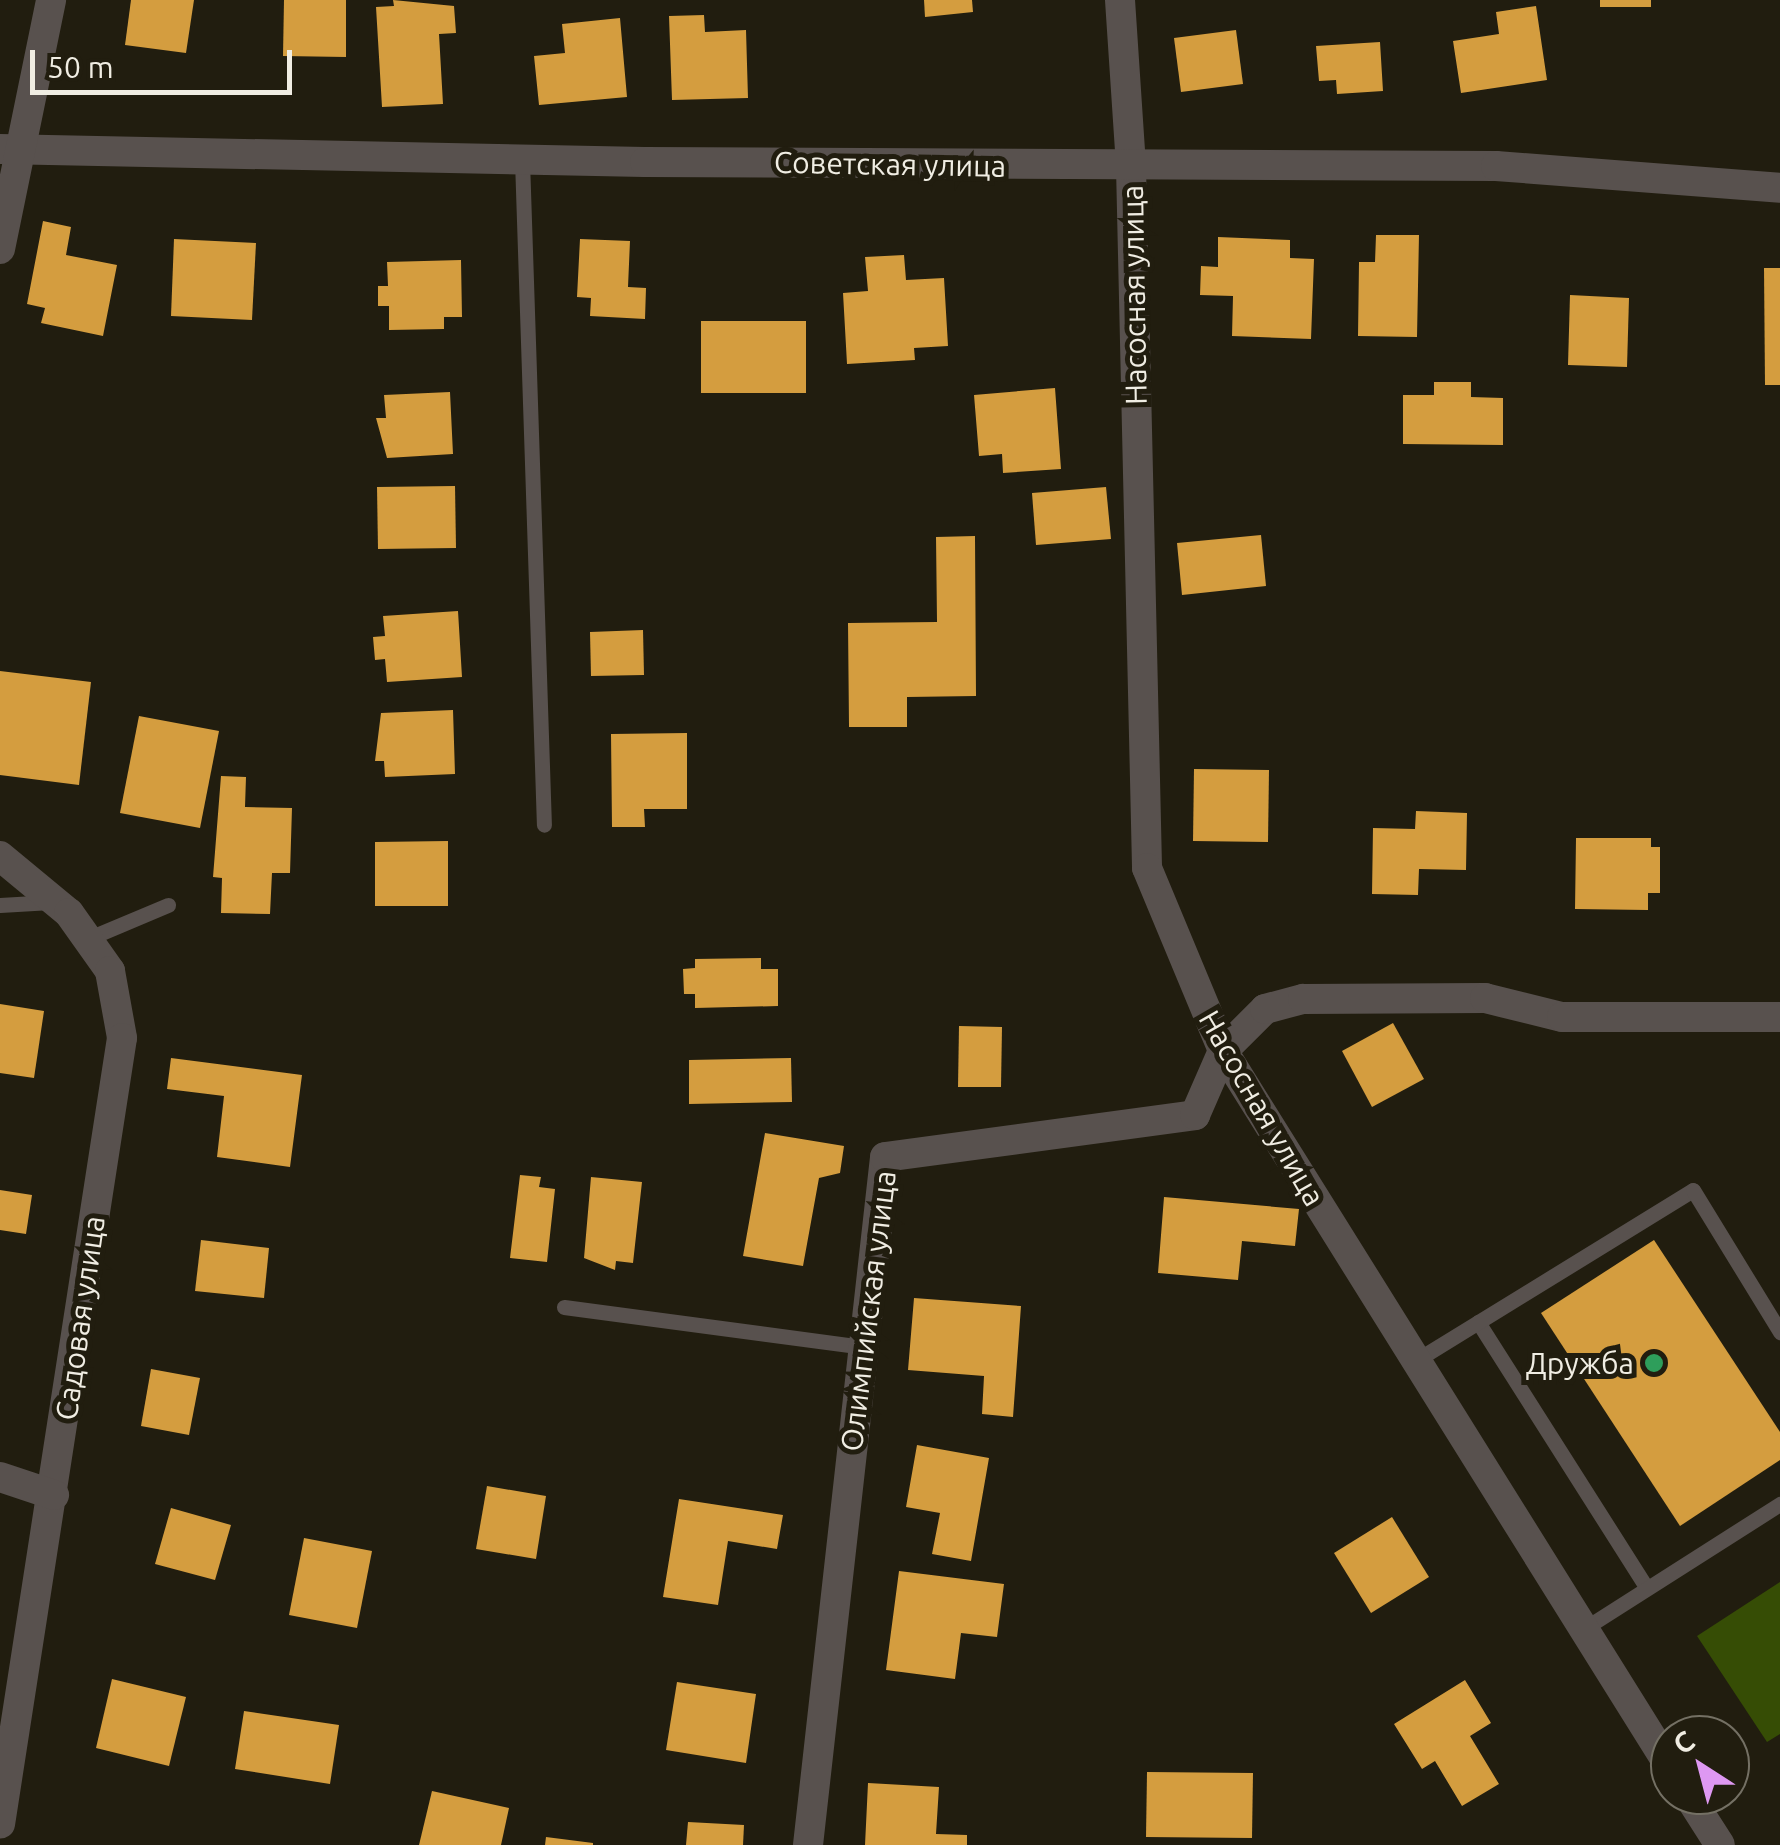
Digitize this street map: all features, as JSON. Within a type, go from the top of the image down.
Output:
[{"type":"street","points":[[0,249],[8,152],[52,0]]},
{"type":"street","name":"Насосная улица","points":[[1120,0],[1131,167],[1148,868],[1223,1050],[1650,1736]]},
{"type":"street","name":"Советская улица","points":[[8,152],[1131,167],[1496,166],[1780,188]]},
{"type":"street","name":"Садовая улица","points":[[0,856],[56,902],[110,971],[122,1038],[0,1824]]},
{"type":"street","points":[[1223,1050],[1266,1009],[1303,999],[1485,998],[1562,1017],[1780,1016]]},
{"type":"street","name":"Олимпийская улица","points":[[808,1845],[885,1156],[1195,1115],[1223,1050]]},
{"type":"street","points":[[0,1477],[54,1495]]},
{"type":"street","points":[[1701,1815],[1720,1845]]},
{"type":"street","points":[[0,1842],[12,1845]]},
{"type":"lane","points":[[522,160],[544,825]]},
{"type":"lane","points":[[0,905],[56,902]]},
{"type":"lane","points":[[87,939],[168,905]]},
{"type":"lane","points":[[1415,1362],[1693,1190],[1780,1332]]},
{"type":"lane","points":[[564,1306],[864,1347]]},
{"type":"lane","points":[[1478,1322],[1647,1588]]},
{"type":"lane","points":[[1582,1630],[1780,1504]]},
{"type":"green space","points":[[1780,1582],[1780,1734],[1767,1742],[1697,1636]]},
{"type":"building","points":[[131,0],[194,0],[186,53],[125,45]]},
{"type":"building","points":[[284,0],[346,0],[346,57],[283,56]]},
{"type":"building","points":[[393,0],[454,6],[456,33],[439,34],[443,104],[382,107],[376,7],[394,6]]},
{"type":"building","points":[[924,0],[972,0],[973,12],[925,17]]},
{"type":"building","points":[[1600,0],[1651,0],[1651,7],[1600,7]]},
{"type":"building","points":[[1536,6],[1547,80],[1461,93],[1453,41],[1499,34],[1496,12]]},
{"type":"building","points":[[704,15],[705,32],[746,30],[748,98],[672,100],[669,16]]},
{"type":"building","points":[[620,18],[627,97],[539,105],[534,56],[565,53],[562,24]]},
{"type":"building","points":[[1236,30],[1243,84],[1181,92],[1174,38]]},
{"type":"building","points":[[1380,42],[1383,91],[1337,94],[1336,80],[1319,81],[1316,46]]},
{"type":"building","points":[[43,221],[71,227],[66,255],[117,265],[103,336],[41,323],[45,308],[27,304]]},
{"type":"building","points":[[1376,235],[1419,235],[1417,337],[1358,336],[1359,262],[1375,262]]},
{"type":"building","points":[[1218,237],[1290,240],[1290,258],[1314,259],[1311,339],[1232,336],[1233,296],[1200,295],[1201,266],[1218,267]]},
{"type":"building","points":[[174,239],[256,243],[252,320],[171,316]]},
{"type":"building","points":[[580,239],[630,241],[628,287],[646,288],[645,319],[590,316],[591,298],[577,297]]},
{"type":"building","points":[[904,255],[906,280],[944,278],[948,346],[914,348],[915,360],[847,364],[843,293],[868,291],[865,257]]},
{"type":"building","points":[[461,260],[462,317],[444,317],[444,329],[389,330],[389,306],[378,306],[378,286],[388,286],[387,262]]},
{"type":"building","points":[[1764,268],[1780,268],[1780,385],[1765,385]]},
{"type":"building","points":[[1570,295],[1629,298],[1627,367],[1568,365]]},
{"type":"building","points":[[701,321],[806,321],[806,393],[701,393]]},
{"type":"building","points":[[1434,382],[1471,382],[1471,397],[1503,398],[1503,445],[1403,444],[1403,395],[1434,395]]},
{"type":"building","points":[[1055,388],[1061,469],[1003,473],[1002,454],[979,456],[974,395]]},
{"type":"building","points":[[450,392],[453,454],[387,458],[376,418],[386,418],[384,395]]},
{"type":"building","points":[[455,486],[456,548],[378,549],[377,487]]},
{"type":"building","points":[[1106,487],[1111,539],[1036,545],[1032,493]]},
{"type":"building","points":[[1261,535],[1266,586],[1182,595],[1177,543]]},
{"type":"building","points":[[975,536],[976,696],[907,697],[907,727],[849,727],[848,623],[937,622],[936,537]]},
{"type":"building","points":[[458,611],[462,677],[387,682],[385,659],[375,660],[373,637],[385,636],[383,616]]},
{"type":"building","points":[[643,630],[644,675],[591,676],[590,632]]},
{"type":"building","points":[[0,671],[91,682],[79,785],[0,775]]},
{"type":"building","points":[[453,710],[455,774],[385,777],[384,761],[375,761],[381,713]]},
{"type":"building","points":[[139,716],[219,731],[200,828],[120,813]]},
{"type":"building","points":[[687,733],[687,809],[644,809],[645,827],[612,827],[611,734]]},
{"type":"building","points":[[1194,769],[1269,770],[1268,842],[1193,841]]},
{"type":"building","points":[[221,776],[246,777],[245,807],[292,808],[290,873],[272,873],[270,914],[221,913],[222,878],[213,877]]},
{"type":"building","points":[[1416,811],[1467,813],[1466,870],[1419,869],[1418,895],[1372,894],[1373,828],[1415,829]]},
{"type":"building","points":[[1576,838],[1651,838],[1651,847],[1660,847],[1660,893],[1648,893],[1648,910],[1575,909]]},
{"type":"building","points":[[448,841],[448,906],[375,906],[375,842]]},
{"type":"building","points":[[761,958],[761,969],[778,969],[778,1006],[695,1008],[695,994],[684,994],[683,969],[695,968],[695,959]]},
{"type":"building","points":[[0,1004],[44,1011],[34,1078],[0,1073]]},
{"type":"building","points":[[1393,1023],[1424,1079],[1372,1107],[1342,1051]]},
{"type":"building","points":[[959,1026],[1002,1027],[1001,1087],[958,1087]]},
{"type":"building","points":[[171,1058],[302,1075],[290,1167],[217,1157],[224,1096],[167,1089]]},
{"type":"building","points":[[791,1058],[792,1102],[689,1104],[689,1060]]},
{"type":"building","points":[[765,1133],[844,1146],[840,1173],[819,1178],[803,1266],[743,1256]]},
{"type":"building","points":[[520,1175],[541,1177],[539,1187],[555,1189],[547,1262],[510,1258]]},
{"type":"building","points":[[591,1177],[642,1182],[633,1263],[616,1261],[615,1270],[584,1258]]},
{"type":"building","points":[[0,1190],[32,1195],[26,1234],[0,1230]]},
{"type":"building","points":[[1164,1197],[1299,1209],[1295,1246],[1242,1241],[1238,1280],[1158,1273]]},
{"type":"building","points":[[201,1240],[269,1248],[264,1298],[195,1291]]},
{"type":"building","name":"Дружба","points":[[1654,1240],[1780,1432],[1780,1460],[1680,1526],[1541,1313]]},
{"type":"building","points":[[914,1298],[1021,1306],[1013,1417],[982,1414],[984,1376],[908,1370]]},
{"type":"building","points":[[151,1369],[200,1378],[189,1435],[141,1426]]},
{"type":"building","points":[[917,1445],[989,1458],[971,1561],[932,1554],[940,1513],[906,1507]]},
{"type":"building","points":[[487,1486],[546,1496],[536,1559],[476,1549]]},
{"type":"building","points":[[679,1499],[783,1515],[777,1549],[728,1541],[718,1605],[663,1597]]},
{"type":"building","points":[[171,1508],[231,1525],[215,1580],[155,1564]]},
{"type":"building","points":[[1392,1517],[1429,1577],[1371,1613],[1334,1553]]},
{"type":"building","points":[[304,1538],[372,1551],[357,1628],[289,1615]]},
{"type":"building","points":[[899,1571],[1004,1584],[997,1637],[961,1633],[955,1679],[886,1670]]},
{"type":"building","points":[[112,1679],[186,1697],[169,1766],[96,1748]]},
{"type":"building","points":[[1465,1680],[1491,1723],[1470,1736],[1499,1784],[1462,1806],[1435,1761],[1422,1769],[1394,1724]]},
{"type":"building","points":[[677,1682],[756,1694],[746,1763],[666,1750]]},
{"type":"building","points":[[244,1711],[339,1725],[330,1784],[235,1769]]},
{"type":"building","points":[[1147,1772],[1253,1773],[1252,1838],[1146,1837]]},
{"type":"building","points":[[868,1783],[939,1787],[936,1834],[967,1835],[967,1845],[865,1845]]},
{"type":"building","points":[[432,1791],[509,1808],[501,1845],[419,1845]]},
{"type":"building","points":[[688,1822],[744,1825],[743,1845],[686,1845]]},
{"type":"building","points":[[546,1837],[593,1843],[593,1845],[545,1845]]},
{"type":"place","name":"Дружба","points":[[1654,1363]]}]
